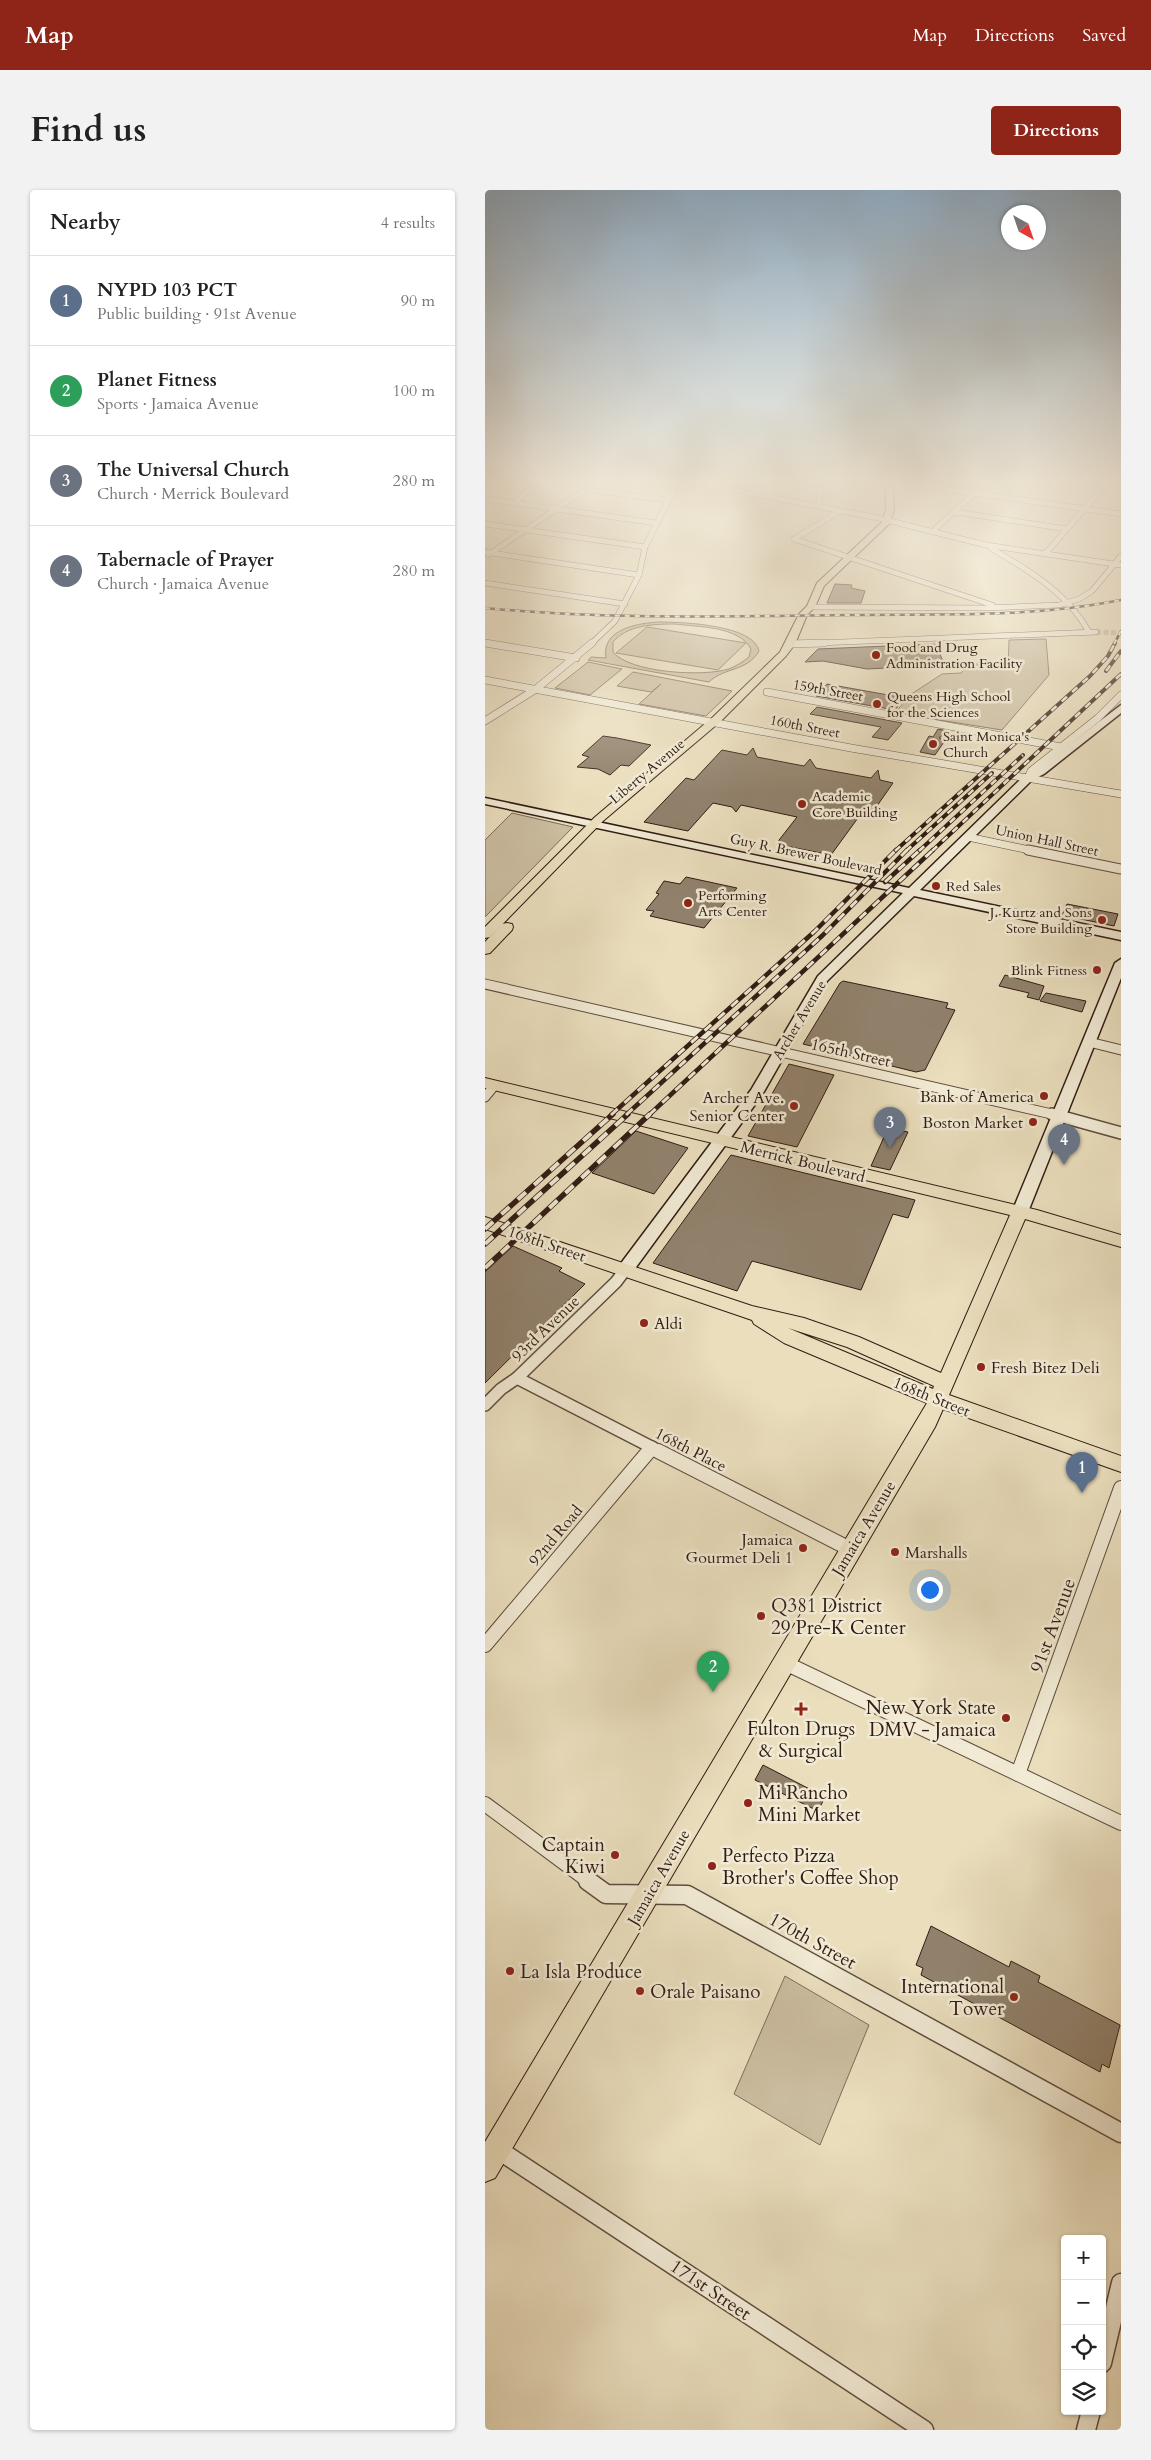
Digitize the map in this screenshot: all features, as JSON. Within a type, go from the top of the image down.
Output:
[{"type":"main road","name":"Liberty Avenue","points":[[485,934],[600,825],[719,723],[795,645],[813,615],[811,607],[819,586]]},
{"type":"main road","name":"Archer Avenue","points":[[1029,778],[1040,772],[1107,721],[1121,708]]},
{"type":"main road","name":"Guy R. Brewer Boulevard","points":[[485,801],[1121,936]]},
{"type":"main road","name":"Liberty Avenue","points":[[485,950],[600,825]]},
{"type":"main road","name":"Archer Avenue","points":[[625,1270],[757,1092],[822,979],[968,837]]},
{"type":"main road","name":"Jamaica Avenue","points":[[491,2158],[783,1662],[928,1421],[1000,1261],[1061,1116],[1121,963]]},
{"type":"main road","name":"Merrick Boulevard","points":[[488,1089],[721,1141],[1020,1212],[1121,1241]]},
{"type":"main road","name":"168th Street","points":[[485,1223],[751,1313],[798,1323],[853,1342],[942,1391]]},
{"type":"main road","name":"168th Street","points":[[751,1313],[790,1338],[942,1391],[1121,1464]]},
{"type":"street","points":[[507,586],[625,604]]},
{"type":"street","points":[[485,721],[536,689],[576,658],[615,621],[634,586]]},
{"type":"street","points":[[936,586],[1000,607]]},
{"type":"street","points":[[795,645],[1093,632],[1069,603],[1049,586]]},
{"type":"street","points":[[811,607],[1000,607],[1069,603],[1084,596],[1095,586]]},
{"type":"street","points":[[485,643],[576,658]]},
{"type":"street","name":"160th Street","points":[[485,680],[1121,794]]},
{"type":"street","name":"159th Street","points":[[767,692],[1061,747]]},
{"type":"street","name":"Archer Avenue","points":[[968,837],[1029,778],[1031,771],[1061,747],[1107,721],[1121,696]]},
{"type":"street","name":"Union Hall Street","points":[[968,837],[1121,869]]},
{"type":"street","name":"165th Street","points":[[487,986],[1061,1116],[1121,1133]]},
{"type":"street","points":[[1089,1042],[1121,1050]]},
{"type":"street","name":"93rd Avenue","points":[[485,1405],[501,1388],[517,1378],[616,1282],[625,1270]]},
{"type":"street","name":"168th Place","points":[[517,1378],[851,1549]]},
{"type":"street","name":"92nd Road","points":[[485,1645],[652,1447]]},
{"type":"street","name":"91st Avenue","points":[[1018,1774],[1121,1488]]},
{"type":"street","points":[[783,1662],[1121,1823]]},
{"type":"street","name":"170th Street","points":[[485,1804],[606,1894],[687,1895],[1121,2132]]},
{"type":"street","name":"171st Street","points":[[491,2158],[924,2430]]},
{"type":"street","points":[[1106,2346],[1121,2283]]},
{"type":"street","points":[[1086,2430],[1090,2415]]},
{"type":"shaded area","points":[[660,622],[700,624],[732,630],[754,642],[759,651],[748,663],[721,674],[709,682],[588,660],[591,657],[606,658],[606,648],[609,640],[623,629]],"holes":[[[658,624],[717,629],[737,636],[745,641],[751,649],[749,657],[729,669],[702,673],[685,673],[650,669],[635,665],[613,652],[613,642],[626,632]]]},
{"type":"shaded area","points":[[647,627],[746,643],[718,670],[616,653]]},
{"type":"shaded area","points":[[1046,639],[1049,675],[1002,730],[895,713],[910,695],[942,674],[961,673],[970,663],[1008,669],[1009,640]]},
{"type":"shaded area","points":[[588,662],[622,669],[590,695],[555,688]]},
{"type":"shaded area","points":[[633,672],[732,691],[706,716],[639,704],[661,684],[651,692],[617,686]]},
{"type":"shaded area","points":[[512,813],[573,827],[485,917],[485,840]]},
{"type":"shaded area","points":[[785,1976],[869,2025],[820,2145],[734,2094]]},
{"type":"building","points":[[834,586],[852,586],[851,588],[865,591],[861,603],[827,603]]},
{"type":"building","name":"Food and Drug Administration Facility","points":[[935,644],[945,665],[867,669],[823,661],[805,662],[818,649]]},
{"type":"building","name":"Queens High School for the Sciences","points":[[827,684],[905,698],[895,710],[816,696]]},
{"type":"building","points":[[817,707],[902,723],[888,740],[872,737],[881,727],[810,714]]},
{"type":"building","name":"Saint Monica's Church","points":[[938,729],[947,731],[939,738],[946,739],[935,755],[920,752],[929,736],[933,737]]},
{"type":"building","points":[[603,736],[651,745],[629,766],[621,765],[610,775],[598,769],[577,767],[589,757],[582,755]]},
{"type":"building","name":"Academic Core Building","points":[[753,748],[757,757],[804,766],[810,759],[816,768],[871,778],[878,770],[880,780],[893,783],[872,813],[863,811],[831,855],[776,844],[797,817],[741,805],[736,812],[732,807],[713,803],[688,831],[644,822],[686,778],[694,780],[722,750],[747,755]]},
{"type":"building","name":"Performing Arts Center","points":[[686,877],[737,888],[704,928],[650,916],[654,911],[646,910],[659,894],[656,893],[664,881],[680,884]]},
{"type":"building","name":"J. Kurtz and Sons Store Building","points":[[1067,904],[1118,914],[1114,926],[1062,915]]},
{"type":"building","points":[[1005,975],[1044,986],[1039,1000],[1027,997],[1029,993],[999,986]]},
{"type":"building","points":[[843,981],[948,1003],[946,1008],[955,1010],[925,1070],[916,1072],[803,1044]]},
{"type":"building","points":[[1046,993],[1086,1001],[1082,1012],[1040,1001]]},
{"type":"building","name":"Archer Ave. Senior Center","points":[[789,1064],[834,1075],[797,1147],[748,1136]]},
{"type":"building","points":[[888,1128],[908,1132],[890,1170],[871,1166]]},
{"type":"building","points":[[636,1131],[688,1148],[654,1194],[592,1173]]},
{"type":"building","points":[[731,1155],[915,1200],[908,1218],[893,1214],[861,1290],[752,1261],[737,1291],[653,1263]]},
{"type":"building","points":[[513,1246],[562,1268],[559,1271],[585,1284],[485,1383],[485,1272]]},
{"type":"building","points":[[763,1765],[825,1797],[818,1811],[755,1780]]},
{"type":"building","name":"International Tower","points":[[931,1926],[1009,1967],[1011,1961],[1040,1976],[1038,1982],[1120,2025],[1109,2068],[1102,2064],[1100,2072],[921,1975],[923,1968],[916,1965]]},
{"type":"tunnel","points":[[1096,632],[1121,633]]},
{"type":"railway","points":[[485,608],[621,616],[951,615],[1053,610],[1121,600]]},
{"type":"railway","points":[[1114,644],[1121,631]]},
{"type":"railway","points":[[895,851],[1090,676],[1108,656],[1115,643]]},
{"type":"railway","points":[[1106,671],[1121,651]]},
{"type":"railway","points":[[932,851],[1121,674]]},
{"type":"railway","points":[[919,851],[1023,755]]},
{"type":"railway","points":[[906,851],[992,773]]},
{"type":"railway","points":[[885,882],[920,850]]},
{"type":"railway","points":[[649,1115],[933,850]]},
{"type":"railway","points":[[611,1115],[815,931],[895,851]]},
{"type":"railway","points":[[626,1115],[823,935],[906,851]]},
{"type":"railway","points":[[485,1229],[613,1114]]},
{"type":"railway","points":[[485,1244],[628,1114]]},
{"type":"railway","points":[[485,1268],[650,1114]]},
{"type":"place","name":"Food and Drug Administration Facility","points":[[876,655]]},
{"type":"place","name":"Queens High School for the Sciences","points":[[877,704]]},
{"type":"place","name":"Saint Monica's Church","points":[[933,744]]},
{"type":"place","name":"Academic Core Building","points":[[802,804]]},
{"type":"place","name":"Red Sales","points":[[936,886]]},
{"type":"place","name":"Performing Arts Center","points":[[688,903]]},
{"type":"place","name":"J. Kurtz and Sons Store Building","points":[[1102,920]]},
{"type":"place","name":"Blink Fitness","points":[[1097,970]]},
{"type":"place","name":"Bank of America","points":[[1044,1096]]},
{"type":"place","name":"Archer Ave. Senior Center","points":[[794,1106]]},
{"type":"place","name":"Boston Market","points":[[1033,1122]]},
{"type":"place","name":"The Universal Church","points":[[890,1148]]},
{"type":"place","name":"Tabernacle of Prayer","points":[[1064,1165]]},
{"type":"place","name":"Aldi","points":[[644,1323]]},
{"type":"place","name":"Fresh Bitez Deli","points":[[981,1367]]},
{"type":"place","name":"NYPD 103 PCT","points":[[1082,1493]]},
{"type":"place","name":"Jamaica Gourmet Deli 1","points":[[803,1548]]},
{"type":"place","name":"Marshalls","points":[[895,1552]]},
{"type":"place","name":"Q381 District 29 Pre-K Center","points":[[761,1616]]},
{"type":"place","name":"Planet Fitness","points":[[713,1692]]},
{"type":"place","name":"Fulton Drugs & Surgical","points":[[801,1709]]},
{"type":"place","name":"New York State DMV - Jamaica","points":[[1006,1718]]},
{"type":"place","name":"Mi Rancho Mini Market","points":[[748,1803]]},
{"type":"place","name":"Captain Kiwi","points":[[615,1855]]},
{"type":"place","name":"Perfecto Pizza Brother's Coffee Shop","points":[[712,1866]]},
{"type":"place","name":"La Isla Produce","points":[[510,1971]]},
{"type":"place","name":"Orale Paisano","points":[[640,1991]]},
{"type":"place","name":"International Tower","points":[[1014,1997]]}]
